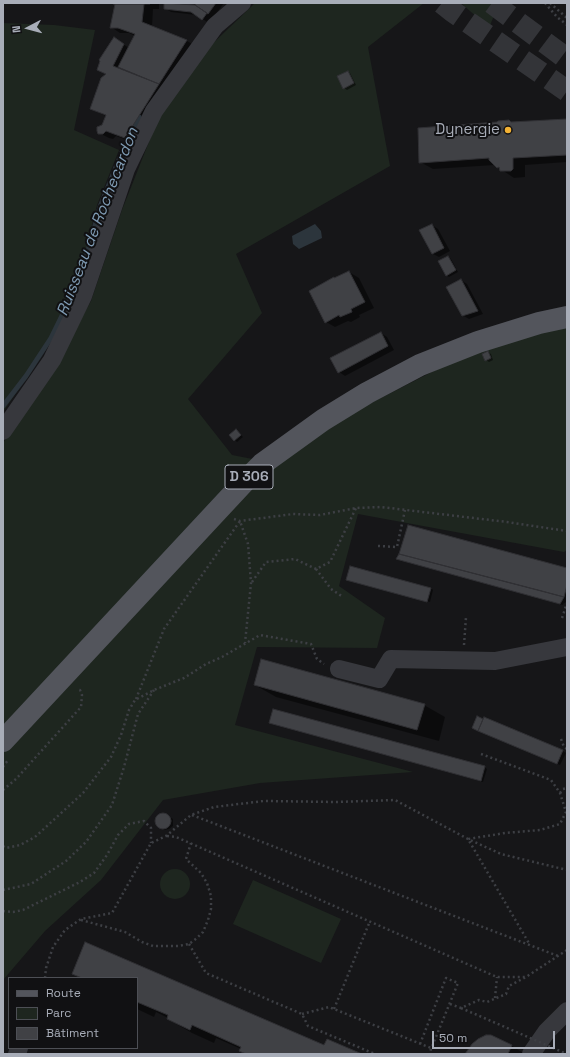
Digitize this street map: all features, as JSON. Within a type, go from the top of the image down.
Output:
[{"type":"main road","name":"D 306","points":[[7,749],[246,480],[262,464],[323,420],[367,393],[420,365],[478,342],[539,323],[567,317]]},
{"type":"street","points":[[3,431],[52,360],[83,296],[126,168],[154,111],[215,26],[242,3]]},
{"type":"street","points":[[339,669],[379,679],[391,659],[495,660],[567,647]]},
{"type":"street","points":[[531,1054],[547,1031],[567,1011]]},
{"type":"path","points":[[545,3],[557,17],[567,25]]},
{"type":"path","points":[[550,3],[567,18]]},
{"type":"path","points":[[230,518],[240,521],[293,514],[320,515],[356,508],[381,507],[567,531]]},
{"type":"path","points":[[316,569],[330,562],[356,508]]},
{"type":"path","points":[[378,546],[397,548],[405,510]]},
{"type":"path","points":[[240,521],[248,544],[251,582],[245,643]]},
{"type":"path","points":[[3,846],[6,848],[20,845],[35,837],[83,793],[111,757],[130,710],[136,700],[164,629],[240,521]]},
{"type":"path","points":[[251,582],[266,562],[295,559],[316,569],[331,590],[343,597]]},
{"type":"path","points":[[562,618],[567,603]]},
{"type":"path","points":[[462,660],[466,617]]},
{"type":"path","points":[[136,700],[154,690],[184,678],[206,664],[222,657],[260,635],[311,644],[317,659],[328,667],[339,669]]},
{"type":"path","points":[[3,790],[16,779],[81,707],[82,695],[80,690],[74,691],[80,685]]},
{"type":"path","points":[[3,890],[31,884],[66,861],[86,842],[112,806],[138,714],[154,690]]},
{"type":"path","points":[[561,739],[564,747],[567,749]]},
{"type":"path","points":[[3,767],[7,749]]},
{"type":"path","points":[[468,838],[540,830],[560,824],[566,812],[560,793],[551,780],[481,754]]},
{"type":"path","points":[[560,793],[563,789],[567,788]]},
{"type":"path","points":[[151,843],[166,836],[191,815],[214,807],[264,801],[337,802],[395,800],[501,854],[567,870]]},
{"type":"path","points":[[191,815],[558,956]]},
{"type":"path","points":[[3,911],[14,912],[22,910],[80,882],[94,872],[107,855],[118,835],[129,824],[144,821],[151,828],[151,843],[112,912],[81,920],[65,930],[53,947],[46,968],[45,977]]},
{"type":"path","points":[[166,836],[176,837],[190,843],[497,978],[526,977]]},
{"type":"path","points":[[468,838],[530,945]]},
{"type":"path","points":[[81,920],[124,932],[153,946],[178,946],[188,944],[198,938],[203,932],[211,909],[211,896],[201,873],[186,859],[190,843]]},
{"type":"path","points":[[334,1009],[370,921]]},
{"type":"path","points":[[188,944],[206,973],[302,1014],[329,1007],[431,1048]]},
{"type":"path","points":[[461,1008],[479,1000],[487,1002],[506,994],[509,986],[526,977],[567,950]]},
{"type":"path","points":[[420,1044],[446,978],[458,983],[429,1054]]},
{"type":"path","points":[[495,998],[497,978]]},
{"type":"path","points":[[450,1004],[567,1054]]},
{"type":"path","points":[[302,1014],[308,1026],[375,1054]]},
{"type":"green space","points":[[255,3],[424,3],[368,47],[390,166],[236,254],[262,313],[188,399],[232,455],[273,463],[327,422],[373,402],[471,352],[567,326],[567,550],[564,552],[358,514],[339,586],[385,618],[377,648],[257,647],[235,725],[413,772],[260,783],[163,800],[101,880],[45,931],[3,980],[3,443],[55,365],[91,301],[122,210],[160,114],[205,51]]},
{"type":"green space","points":[[461,3],[499,3],[489,28]]},
{"type":"green space","points":[[3,23],[54,25],[95,30],[74,130],[119,150],[97,205],[76,291],[42,355],[3,412]]},
{"type":"green space","points":[[175,869],[181,870],[189,878],[189,890],[181,898],[175,899],[169,898],[161,890],[160,884],[161,878],[169,870]]},
{"type":"green space","points":[[253,880],[341,919],[321,963],[233,924]]},
{"type":"shaded area","points":[[315,224],[321,231],[322,238],[299,249],[293,244],[292,236]]},
{"type":"building","points":[[150,3],[150,4],[113,4]]},
{"type":"building","points":[[164,3],[195,5],[207,13],[202,20],[191,12],[164,9]]},
{"type":"building","points":[[197,3],[216,3],[208,14],[195,5]]},
{"type":"building","points":[[115,4],[144,4],[142,22],[187,40],[159,84],[118,67],[135,34],[118,28],[110,28]]},
{"type":"building","points":[[114,37],[124,44],[113,66],[159,84],[125,138],[106,131],[103,134],[98,134],[97,127],[102,125],[106,115],[90,109],[101,78],[106,74],[97,70],[99,60]]},
{"type":"building","points":[[348,71],[354,83],[343,89],[337,76]]},
{"type":"building","points":[[567,119],[567,155],[513,158],[513,169],[511,171],[500,171],[499,167],[497,168],[489,160],[489,158],[419,163],[418,128],[509,120],[511,122]]},
{"type":"building","points":[[432,224],[444,248],[432,254],[419,230]]},
{"type":"building","points":[[448,256],[456,270],[446,276],[438,261]]},
{"type":"building","points":[[349,271],[365,302],[351,309],[352,312],[340,317],[339,315],[325,323],[309,291],[334,277]]},
{"type":"building","points":[[461,279],[478,311],[462,316],[446,287]]},
{"type":"building","points":[[381,332],[388,346],[338,373],[330,358]]},
{"type":"building","points":[[488,351],[491,358],[485,361],[482,354]]},
{"type":"building","points":[[236,429],[241,435],[234,441],[229,435]]},
{"type":"building","points":[[408,525],[567,568],[567,585],[564,597],[399,554]]},
{"type":"building","points":[[399,554],[564,597],[560,604],[396,559]]},
{"type":"building","points":[[350,566],[431,588],[427,602],[346,580]]},
{"type":"building","points":[[261,659],[425,704],[417,730],[254,685]]},
{"type":"building","points":[[273,709],[485,766],[481,781],[269,723]]},
{"type":"building","points":[[477,716],[483,719],[478,731],[472,728]]},
{"type":"building","points":[[484,717],[563,750],[557,764],[478,731]]},
{"type":"building","points":[[163,813],[169,815],[171,821],[169,827],[163,829],[157,827],[155,821],[157,815]]},
{"type":"building","points":[[85,942],[324,1045],[327,1039],[362,1054],[246,1054],[239,1051],[241,1047],[192,1025],[190,1030],[167,1019],[168,1015],[138,1002],[138,977],[80,977],[72,974]]},
{"type":"building","points":[[486,1035],[491,1035],[512,1045],[508,1054],[465,1054],[472,1044]]},
{"type":"waterway","name":"Ruisseau de Rochecardon","points":[[3,406],[26,376],[51,338],[74,291],[91,241],[100,207],[125,145],[139,117]]},
{"type":"tunnel","points":[[442,3],[567,91]]},
{"type":"tunnel","points":[[492,3],[567,59]]},
{"type":"place","name":"Dynergie","points":[[508,130]]}]
